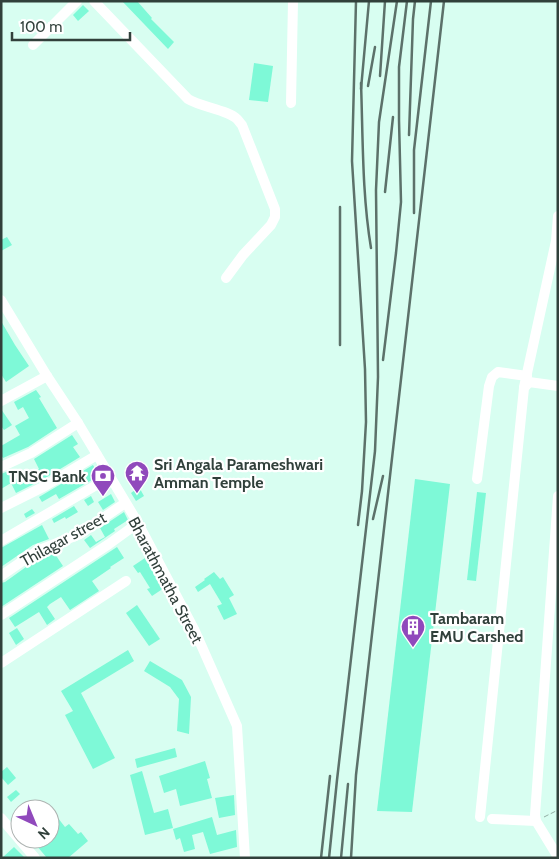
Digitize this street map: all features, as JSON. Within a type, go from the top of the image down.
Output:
[{"type":"street","points":[[33,45],[77,1]]},
{"type":"street","points":[[94,1],[188,99],[231,115],[242,125],[274,209],[275,217],[226,278]]},
{"type":"street","points":[[291,103],[293,1]]},
{"type":"street","points":[[480,817],[524,388],[556,241],[558,216]]},
{"type":"street","name":"Bharathmatha Street","points":[[1,300],[138,523],[194,629],[237,726],[245,858]]},
{"type":"street","points":[[477,480],[489,386],[492,377],[498,372],[527,376]]},
{"type":"street","points":[[1,401],[47,376]]},
{"type":"street","points":[[524,388],[529,382],[558,386]]},
{"type":"street","points":[[1,467],[31,453],[78,423]]},
{"type":"street","points":[[1,508],[45,486],[97,455]]},
{"type":"street","points":[[1,541],[110,477]]},
{"type":"street","points":[[558,496],[535,815],[536,820],[558,857]]},
{"type":"street","name":"Thilagar street","points":[[1,576],[37,551],[80,534],[125,503]]},
{"type":"street","points":[[1,615],[138,523]]},
{"type":"street","points":[[1,663],[126,581]]},
{"type":"street","points":[[1,818],[35,858]]},
{"type":"street","points":[[492,819],[536,820]]},
{"type":"path","points":[[536,820],[558,810]]},
{"type":"building","points":[[122,1],[137,1],[151,19],[174,42],[168,49]]},
{"type":"building","points":[[83,5],[89,11],[78,21],[73,15]]},
{"type":"building","points":[[254,63],[273,66],[268,102],[249,100]]},
{"type":"building","points":[[7,237],[12,245],[1,251],[1,240]]},
{"type":"building","points":[[1,321],[29,366],[6,382],[1,374]]},
{"type":"building","points":[[36,390],[57,428],[28,447],[3,458],[1,446],[20,435],[15,426],[29,418],[23,407],[18,410],[14,402]]},
{"type":"building","points":[[1,409],[12,425],[4,430],[1,426]]},
{"type":"building","points":[[72,435],[78,444],[73,447],[80,457],[16,493],[11,483],[1,489],[1,474],[11,470],[20,485],[31,479],[29,476],[39,469],[34,459]]},
{"type":"building","points":[[93,465],[97,472],[94,473],[97,477],[59,499],[56,494],[42,502],[39,497]]},
{"type":"building","name":"Tambaram EMU Carshed","points":[[415,479],[450,484],[412,812],[377,811]]},
{"type":"building","name":"Sri Angala Parameshwari Amman Temple","points":[[139,487],[144,496],[136,501],[131,493]]},
{"type":"building","points":[[477,492],[486,493],[476,581],[467,580]]},
{"type":"building","points":[[111,494],[115,502],[103,510],[98,502]]},
{"type":"building","points":[[91,496],[94,502],[88,506],[84,500]]},
{"type":"building","points":[[74,506],[78,512],[54,523],[52,519]]},
{"type":"building","points":[[32,509],[35,513],[26,518],[24,514]]},
{"type":"building","points":[[124,512],[128,520],[114,529],[115,531],[90,548],[84,540],[91,535],[96,542],[105,537],[100,528]]},
{"type":"building","points":[[42,525],[49,539],[33,545],[1,567],[1,548]]},
{"type":"building","points":[[65,547],[55,554],[63,566],[1,607],[1,583],[40,557]]},
{"type":"building","points":[[117,547],[124,558],[92,581],[99,591],[70,610],[61,597],[50,604],[47,607],[55,619],[47,625],[39,612],[15,627],[9,618]]},
{"type":"building","points":[[148,556],[164,588],[152,596],[147,589],[150,588],[140,572],[138,573],[133,566]]},
{"type":"building","points":[[214,572],[220,579],[223,577],[234,595],[229,598],[237,614],[224,620],[217,606],[222,604],[210,584],[198,592],[195,587]]},
{"type":"building","points":[[137,605],[160,639],[149,646],[126,613]]},
{"type":"building","points":[[17,628],[24,639],[16,645],[9,633]]},
{"type":"building","points":[[128,650],[134,661],[81,693],[115,758],[93,769],[65,715],[73,711],[61,691]]},
{"type":"building","points":[[150,661],[182,680],[191,697],[189,734],[177,731],[179,699],[170,687],[144,671]]},
{"type":"building","points":[[175,748],[177,757],[137,768],[135,759]]},
{"type":"building","points":[[205,761],[210,778],[207,779],[212,798],[180,806],[176,789],[164,793],[159,776]]},
{"type":"building","points":[[7,767],[16,778],[8,785],[1,777],[1,772]]},
{"type":"building","points":[[142,771],[154,813],[168,809],[173,828],[145,835],[130,775]]},
{"type":"building","points":[[16,790],[20,794],[10,801],[7,797]]},
{"type":"building","points":[[234,795],[235,815],[219,818],[215,798]]},
{"type":"building","points":[[212,817],[217,835],[236,830],[237,847],[210,854],[203,832],[192,835],[195,849],[184,852],[180,838],[176,840],[173,829]]},
{"type":"building","points":[[60,821],[65,827],[69,824],[78,834],[81,832],[88,841],[68,858],[47,858],[39,849],[60,849]]},
{"type":"building","points":[[12,849],[16,849],[25,858],[2,858]]},
{"type":"railway","points":[[356,1],[352,161],[365,369],[366,422],[358,525]]},
{"type":"railway","points":[[361,89],[369,1]]},
{"type":"railway","points":[[380,76],[385,1]]},
{"type":"railway","points":[[329,858],[375,451],[378,377],[376,190],[379,122],[397,1]]},
{"type":"railway","points":[[383,360],[401,202],[399,67],[407,1]]},
{"type":"railway","points":[[409,135],[415,1]]},
{"type":"railway","points":[[414,213],[414,150],[431,1]]},
{"type":"railway","points":[[351,858],[356,775],[444,1]]},
{"type":"railway","points":[[368,86],[375,47]]},
{"type":"railway","points":[[361,83],[364,187],[371,248]]},
{"type":"railway","points":[[385,192],[393,117]]},
{"type":"railway","points":[[340,207],[340,345]]},
{"type":"railway","points":[[373,519],[383,476]]},
{"type":"railway","points":[[321,858],[330,776]]},
{"type":"railway","points":[[341,858],[348,784]]},
{"type":"place","name":"Sri Angala Parameshwari Amman Temple","points":[[137,494]]},
{"type":"place","name":"TNSC Bank","points":[[103,497]]},
{"type":"place","name":"Tambaram EMU Carshed","points":[[413,648]]}]
